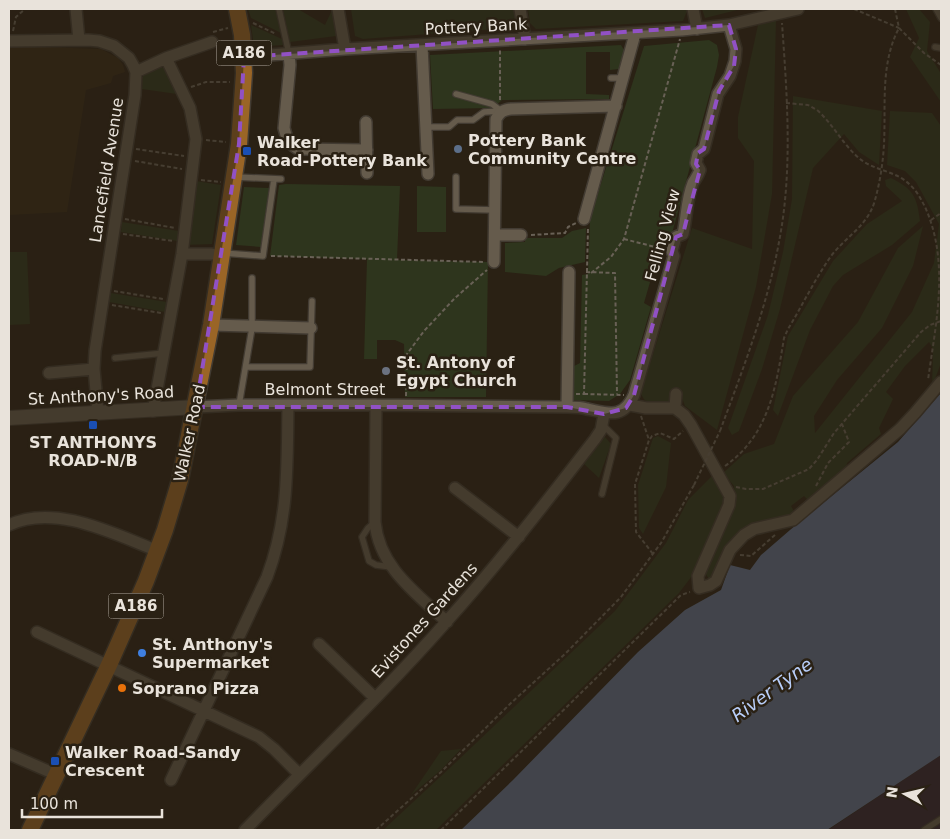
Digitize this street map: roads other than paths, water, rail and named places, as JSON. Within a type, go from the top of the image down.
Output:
[{"type":"main road","name":"Walker Road","points":[[30,830],[109,665],[158,551],[180,480],[211,325],[217,253],[243,99],[244,57],[239,16]]},
{"type":"street","points":[[76,9],[79,40]]},
{"type":"street","points":[[338,9],[345,49]]},
{"type":"street","points":[[520,9],[525,39]]},
{"type":"street","points":[[693,9],[697,29]]},
{"type":"street","name":"Pottery Bank","points":[[244,57],[422,44],[635,34],[697,29],[729,25],[798,9]]},
{"type":"street","name":"Felling View","points":[[634,402],[674,256],[672,251],[676,238],[683,234],[686,222],[685,215],[691,191],[700,170],[696,163],[698,154],[704,149],[718,94],[734,66],[736,50],[729,25]]},
{"type":"street","points":[[584,219],[635,34]]},
{"type":"street","points":[[10,41],[99,41],[114,46],[129,58],[136,72],[210,38]]},
{"type":"street","points":[[422,44],[428,174]]},
{"type":"street","points":[[289,54],[290,65],[284,128],[288,142],[298,149],[367,150]]},
{"type":"street","points":[[153,411],[182,249],[196,139],[193,119],[183,91],[166,58]]},
{"type":"street","name":"Lancefield Avenue","points":[[98,413],[94,369],[95,350],[135,95],[136,72]]},
{"type":"street","points":[[494,262],[496,119],[500,111],[511,109],[616,106]]},
{"type":"street","points":[[366,122],[367,173]]},
{"type":"street","points":[[495,234],[521,235]]},
{"type":"street","points":[[182,249],[217,253]]},
{"type":"street","points":[[567,407],[569,272]]},
{"type":"street","points":[[211,325],[252,328],[311,328]]},
{"type":"street","points":[[49,373],[94,369]]},
{"type":"street","points":[[603,419],[634,402],[675,408],[691,424],[728,491],[730,500],[698,576],[699,588],[716,581],[733,546],[748,532],[760,527],[791,522],[900,429],[941,382]]},
{"type":"street","points":[[675,408],[676,394]]},
{"type":"street","name":"Belmont Street","points":[[196,407],[239,405],[567,407],[583,408],[603,419]]},
{"type":"street","points":[[376,405],[374,522],[377,540],[391,567],[404,582],[447,622]]},
{"type":"street","points":[[172,780],[267,577],[278,545],[287,485],[288,406]]},
{"type":"street","name":"St Anthony's Road","points":[[9,418],[196,407]]},
{"type":"street","name":"Evistones Gardens","points":[[245,830],[447,622],[519,537],[601,430],[603,419]]},
{"type":"street","points":[[455,488],[519,537]]},
{"type":"street","points":[[9,525],[34,518],[68,519],[158,551]]},
{"type":"street","points":[[37,632],[258,737],[274,749],[299,774]]},
{"type":"street","points":[[319,644],[375,698]]},
{"type":"street","points":[[9,754],[48,771]]},
{"type":"lane","points":[[279,9],[289,54]]},
{"type":"lane","points":[[936,9],[941,18]]},
{"type":"lane","points":[[611,78],[623,78]]},
{"type":"lane","points":[[456,94],[492,104],[500,111]]},
{"type":"lane","points":[[426,127],[449,127],[458,120],[473,120],[484,112],[500,111]]},
{"type":"lane","points":[[456,177],[456,209],[495,210]]},
{"type":"lane","points":[[217,253],[263,256],[277,179],[228,179]]},
{"type":"lane","points":[[239,405],[252,328],[252,278]]},
{"type":"lane","points":[[246,367],[310,367],[312,301]]},
{"type":"lane","points":[[115,358],[164,353]]},
{"type":"lane","points":[[602,494],[616,438],[603,419]]},
{"type":"lane","points":[[924,830],[941,819]]},
{"type":"water","name":"River Tyne","points":[[941,393],[941,755],[827,830],[461,830],[513,780],[638,652],[685,610],[721,590],[730,565],[750,570],[761,555],[898,442]]},
{"type":"place","name":"Pottery Bank Community Centre","points":[[458,149]]},
{"type":"place","name":"Walker Road-Pottery Bank","points":[[247,151]]},
{"type":"place","name":"St. Antony of Egypt Church","points":[[386,371]]},
{"type":"place","name":"ST ANTHONYS ROAD-N/B","points":[[93,425]]},
{"type":"place","name":"St. Anthony's Supermarket","points":[[142,653]]},
{"type":"place","name":"Soprano Pizza","points":[[122,688]]},
{"type":"place","name":"Walker Road-Sandy Crescent","points":[[55,761]]}]
